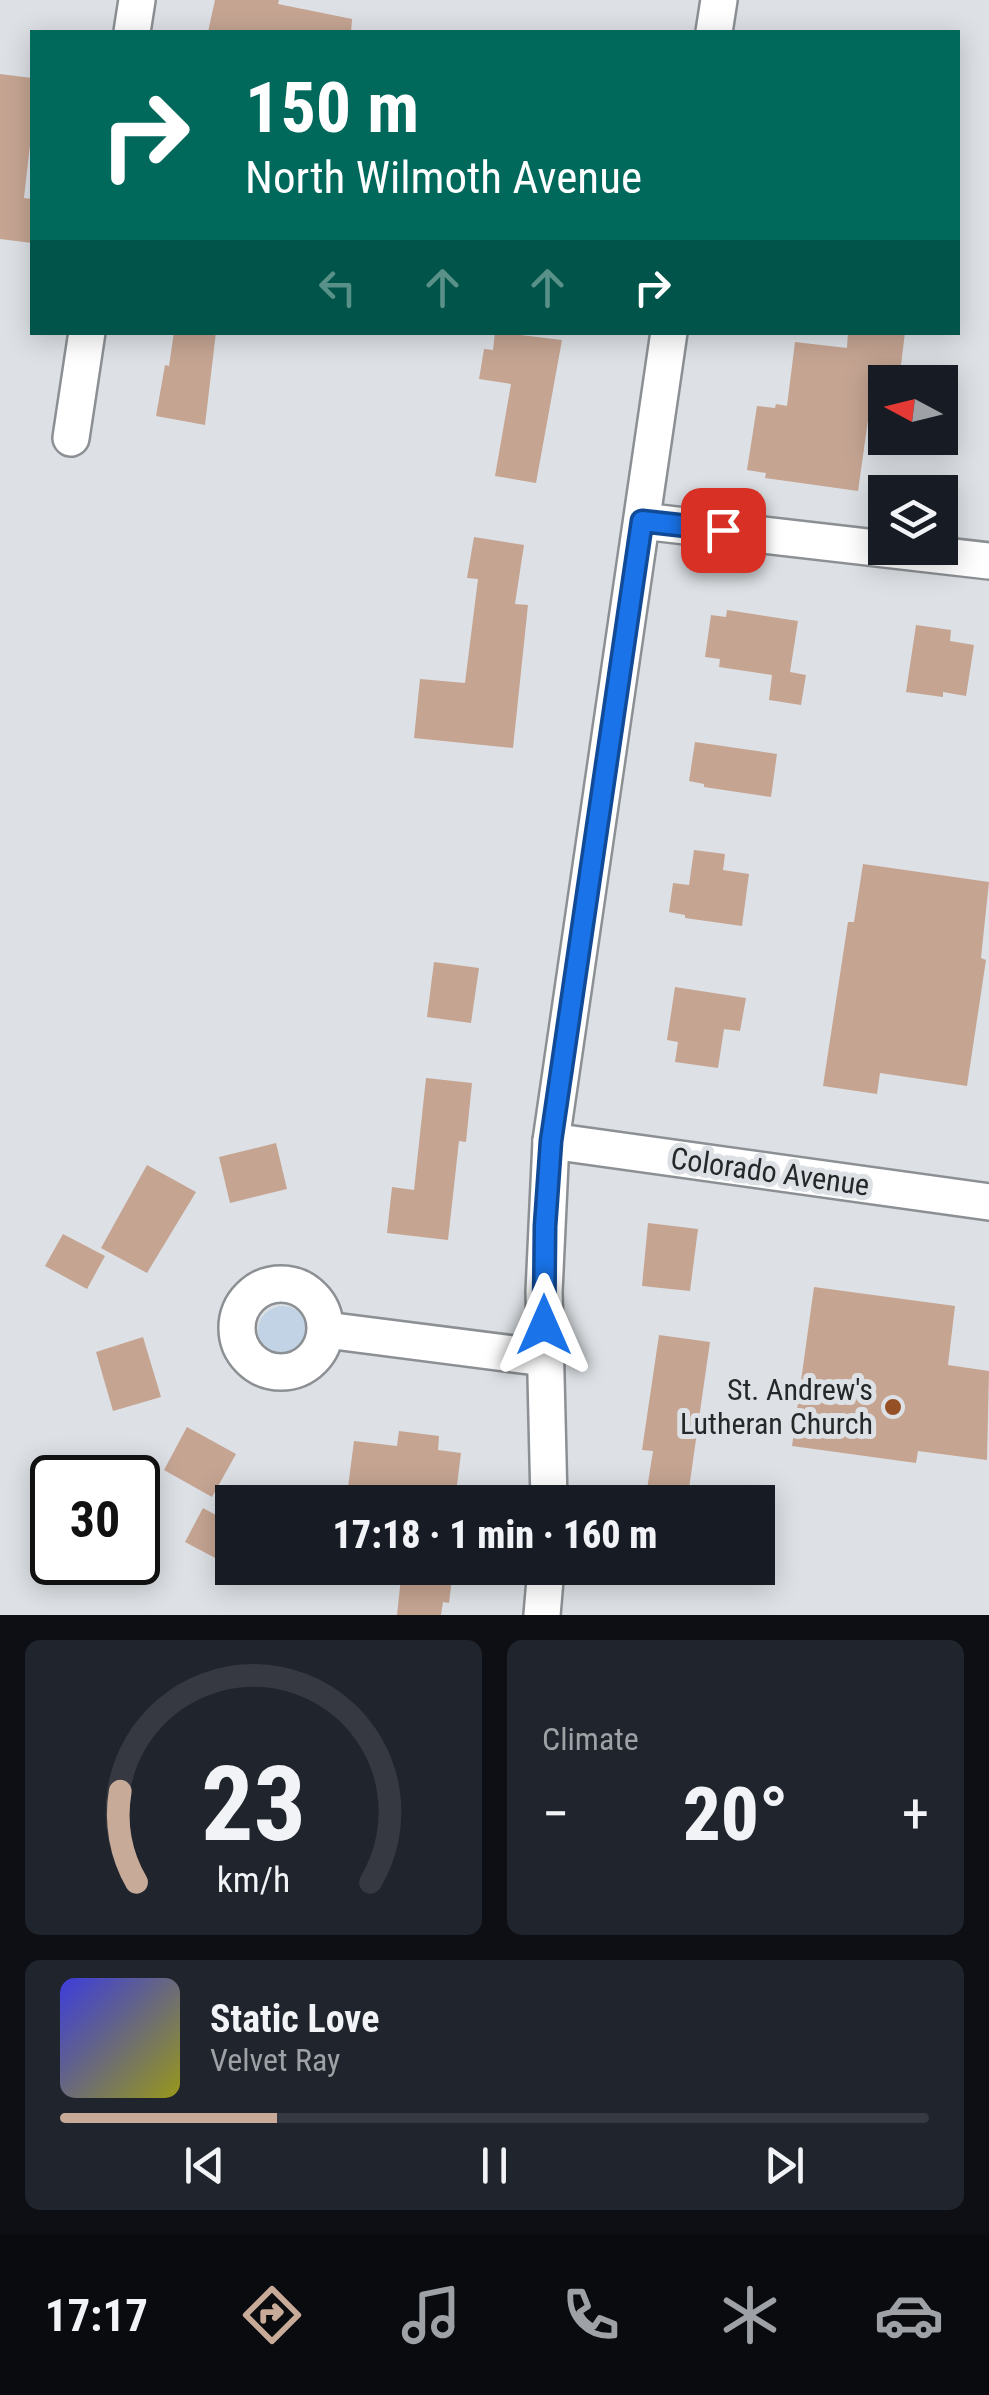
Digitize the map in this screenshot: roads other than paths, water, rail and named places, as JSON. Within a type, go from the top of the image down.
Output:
[{"type":"street","points":[[132,30],[137,0]]},
{"type":"street","points":[[714,30],[719,0]]},
{"type":"street","points":[[71,438],[87,335]]},
{"type":"street","points":[[549,1485],[545,1226],[551,1141],[669,335]]},
{"type":"street","points":[[642,521],[989,561]]},
{"type":"street","name":"Colorado Avenue","points":[[551,1141],[989,1202]]},
{"type":"street","points":[[326,1330],[545,1358]]},
{"type":"street","points":[[542,1615],[545,1585]]},
{"type":"place","name":"St. Andrew's Lutheran Church","points":[[893,1407]]}]
